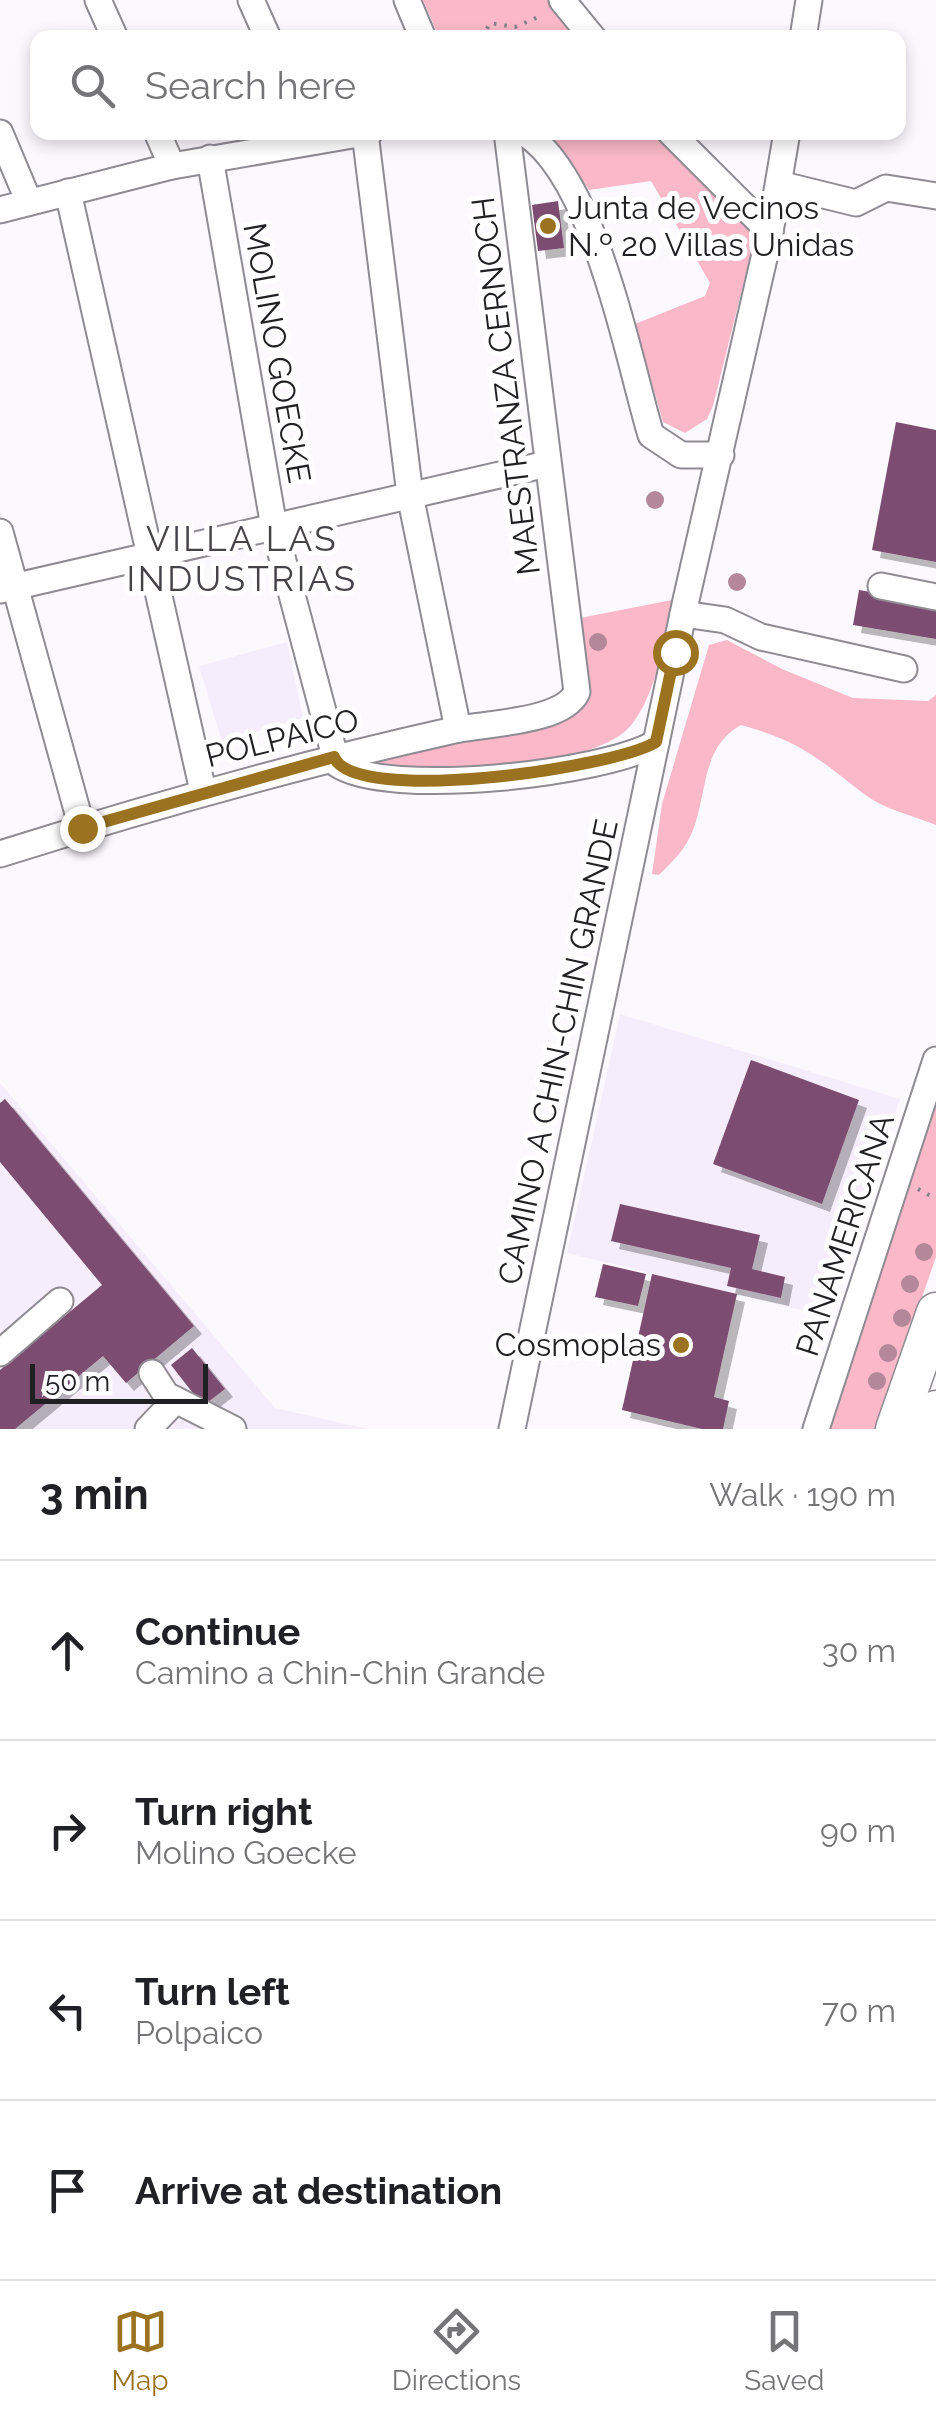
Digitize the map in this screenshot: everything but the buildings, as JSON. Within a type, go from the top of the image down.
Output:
[{"type":"highway","points":[[894,1429],[936,1312]]},
{"type":"highway","points":[[929,1429],[936,1410]]},
{"type":"street","points":[[98,0],[111,30]]},
{"type":"street","points":[[251,0],[264,30]]},
{"type":"street","points":[[407,0],[420,30]]},
{"type":"street","points":[[562,0],[586,30]]},
{"type":"street","points":[[803,30],[804,2]]},
{"type":"street","points":[[0,132],[29,202]]},
{"type":"street","points":[[161,140],[172,166]]},
{"type":"street","points":[[0,210],[293,140]]},
{"type":"street","points":[[368,140],[410,495],[458,729]]},
{"type":"street","name":"MAESTRANZA CERNOCH","points":[[509,140],[577,692]]},
{"type":"street","points":[[534,140],[547,150],[594,237],[651,435],[681,455],[722,455]]},
{"type":"street","points":[[676,140],[770,232]]},
{"type":"street","name":"CAMINO A CHIN-CHIN GRANDE","points":[[512,1429],[683,614],[770,232],[786,140]]},
{"type":"street","name":"MOLINO GOECKE","points":[[210,158],[274,527],[334,757]]},
{"type":"street","points":[[778,184],[856,203],[886,188],[936,196]]},
{"type":"street","points":[[68,192],[203,791]]},
{"type":"street","points":[[8,588],[547,464]]},
{"type":"street","points":[[0,532],[8,588],[82,828]]},
{"type":"street","points":[[881,586],[936,597]]},
{"type":"street","points":[[683,614],[725,620],[761,637],[904,669]]},
{"type":"street","name":"POLPAICO","points":[[0,854],[203,791],[334,757],[458,729],[559,712],[577,692]]},
{"type":"street","points":[[334,757],[349,772],[386,778],[486,778],[604,763],[656,742]]},
{"type":"street","name":"PANAMERICANA","points":[[816,1429],[936,1060]]},
{"type":"street","points":[[0,1353],[60,1301]]},
{"type":"street","points":[[152,1373],[172,1398],[233,1429]]},
{"type":"street","points":[[148,1429],[165,1414],[172,1398]]},
{"type":"path","points":[[486,30],[490,23],[510,28],[529,18]]},
{"type":"shaded area","points":[[423,0],[553,0],[577,30],[436,30]]},
{"type":"shaded area","points":[[555,140],[668,140],[756,233],[713,406],[707,419],[685,433],[663,422],[635,324],[705,296],[710,283],[651,181],[589,190]]},
{"type":"shaded area","points":[[672,600],[648,696],[632,724],[613,740],[583,752],[507,766],[426,771],[366,768],[364,753],[572,711],[575,619]]},
{"type":"shaded area","points":[[727,640],[782,669],[853,698],[928,701],[936,695],[936,825],[872,800],[794,745],[741,725],[728,734],[712,758],[687,843],[659,875],[652,874],[662,804],[709,645]]},
{"type":"shaded area","points":[[287,642],[303,718],[222,742],[199,666]]},
{"type":"shaded area","points":[[620,1014],[900,1099],[826,1316],[567,1253]]},
{"type":"shaded area","points":[[0,1083],[275,1408],[369,1429],[0,1429]]},
{"type":"shaded area","points":[[936,1097],[936,1257],[876,1429],[829,1429]]},
{"type":"place","name":"Junta de Vecinos N.º 20 Villas Unidas","points":[[548,226]]},
{"type":"place","name":"Cosmoplas","points":[[681,1345]]},
{"type":"district","name":"VILLA LAS INDUSTRIAS","points":[[242,559]]},
{"type":"route","points":[[82,828],[334,757],[336,764],[349,772],[400,780],[486,778],[604,763],[628,756],[656,742],[675,652]]}]
